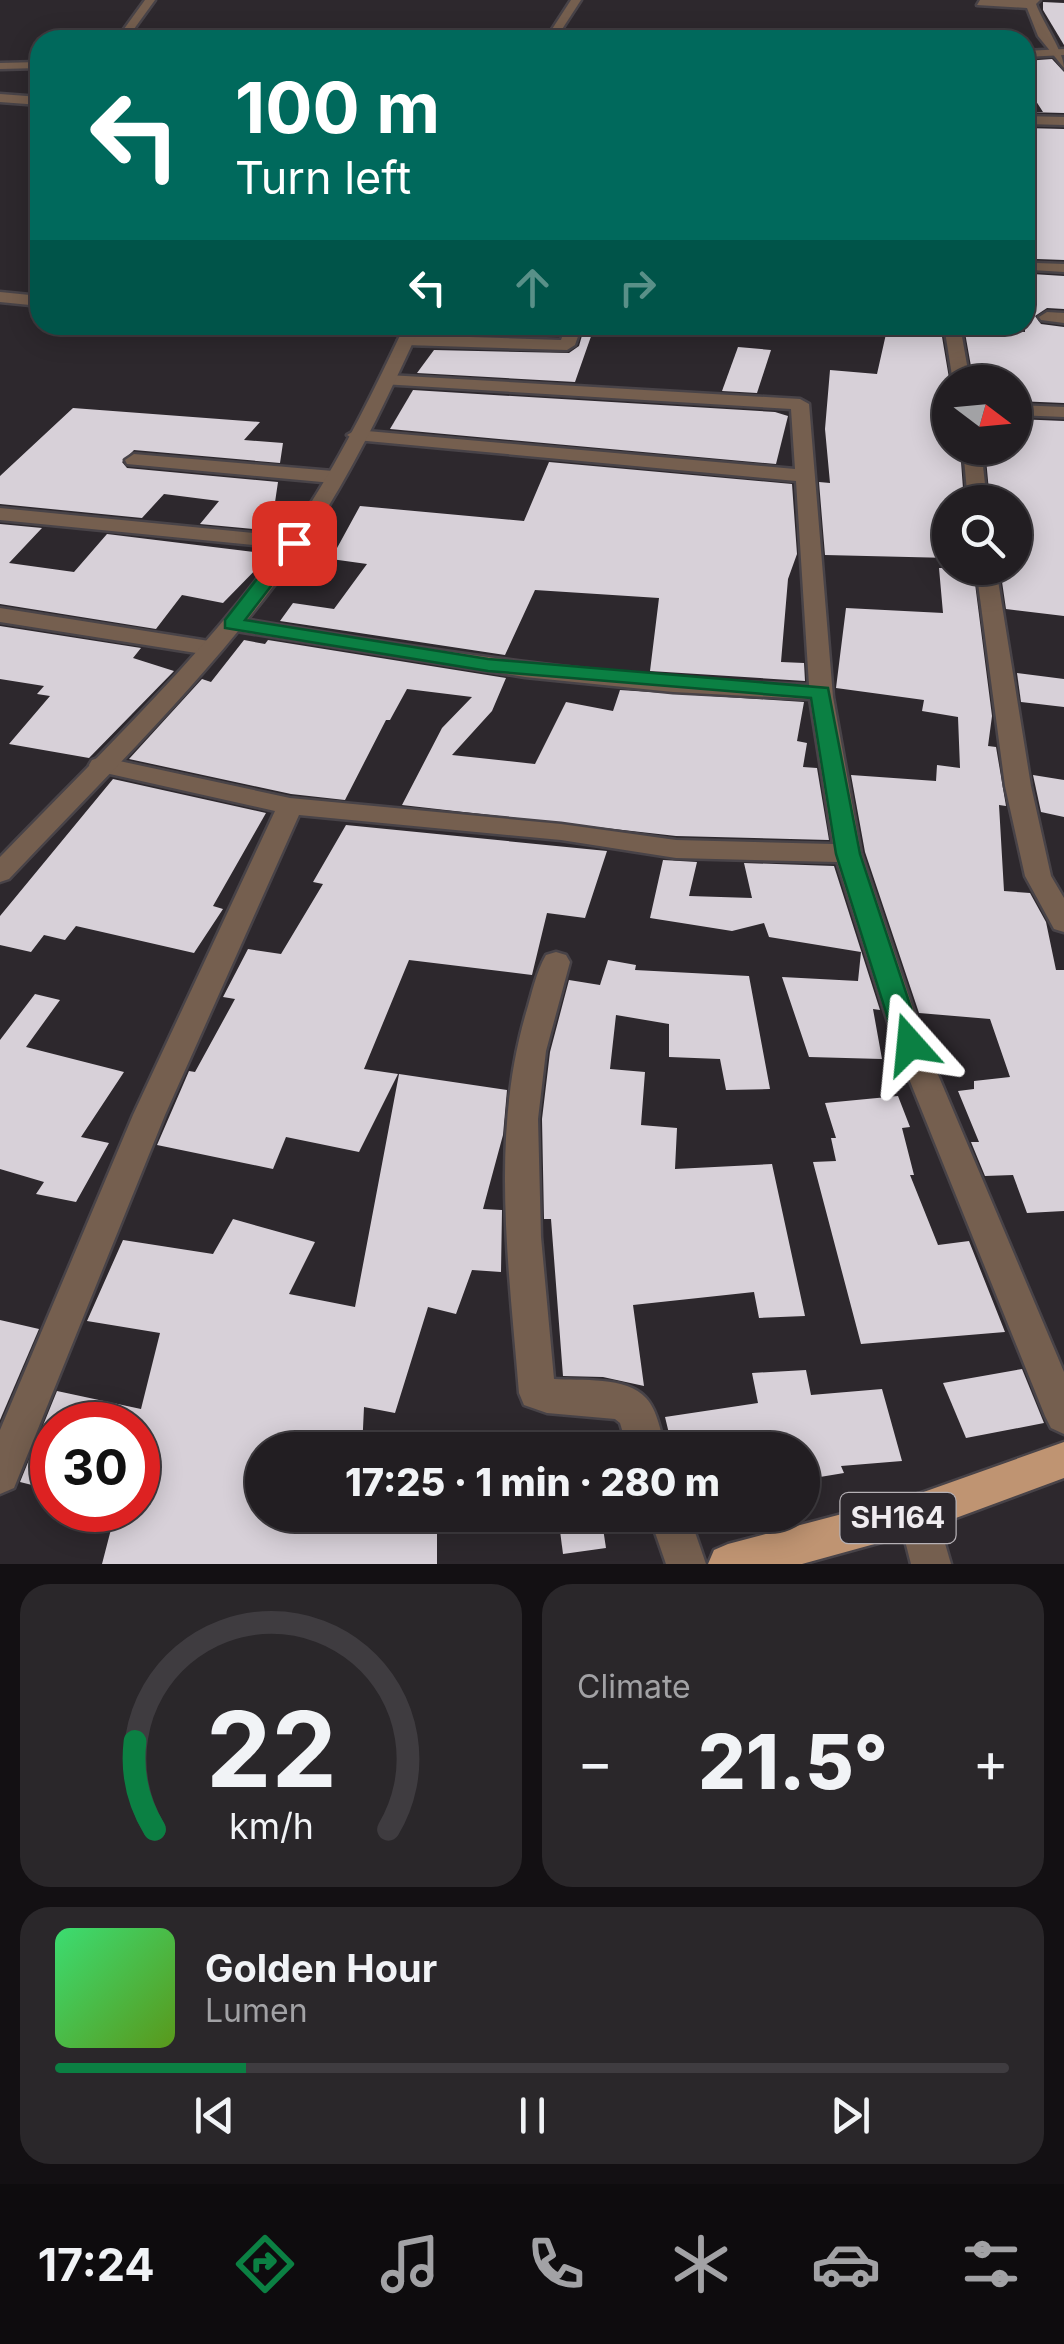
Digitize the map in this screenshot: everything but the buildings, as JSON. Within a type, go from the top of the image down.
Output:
[{"type":"main road","name":"SH164","points":[[728,1564],[918,1513],[1064,1460]]},
{"type":"street","points":[[128,30],[150,0]]},
{"type":"street","points":[[556,30],[576,0]]},
{"type":"street","points":[[980,3],[1033,3],[1064,64]]},
{"type":"street","points":[[0,66],[30,66]]},
{"type":"street","points":[[0,98],[30,100]]},
{"type":"street","points":[[17,110],[30,104]]},
{"type":"street","points":[[1035,120],[1064,121]]},
{"type":"street","points":[[1036,267],[1064,268]]},
{"type":"street","points":[[0,297],[30,299]]},
{"type":"street","points":[[0,873],[232,624],[294,543],[388,380],[408,335]]},
{"type":"street","points":[[445,335],[567,345],[570,335]]},
{"type":"street","points":[[954,335],[959,365]]},
{"type":"street","points":[[388,380],[800,404],[821,692],[848,854],[910,1044],[1064,1416]]},
{"type":"street","points":[[1032,411],[1064,412]]},
{"type":"street","points":[[356,434],[808,476]]},
{"type":"street","points":[[134,460],[333,476]]},
{"type":"street","points":[[0,514],[294,543]]},
{"type":"street","points":[[988,585],[1018,786],[1038,876],[1064,922]]},
{"type":"street","points":[[0,615],[209,648]]},
{"type":"street","points":[[232,624],[488,665],[821,692]]},
{"type":"street","points":[[100,765],[290,806],[544,830],[676,850],[848,854]]},
{"type":"street","points":[[0,1475],[172,1062],[290,806]]},
{"type":"street","points":[[556,962],[535,1029],[522,1121],[524,1230],[537,1393],[557,1400],[618,1400],[633,1410],[641,1432]]},
{"type":"street","points":[[918,1513],[931,1564]]},
{"type":"street","points":[[675,1532],[686,1564]]},
{"type":"route","points":[[294,543],[232,624],[488,665],[625,680],[821,692],[848,854],[910,1044]]}]
